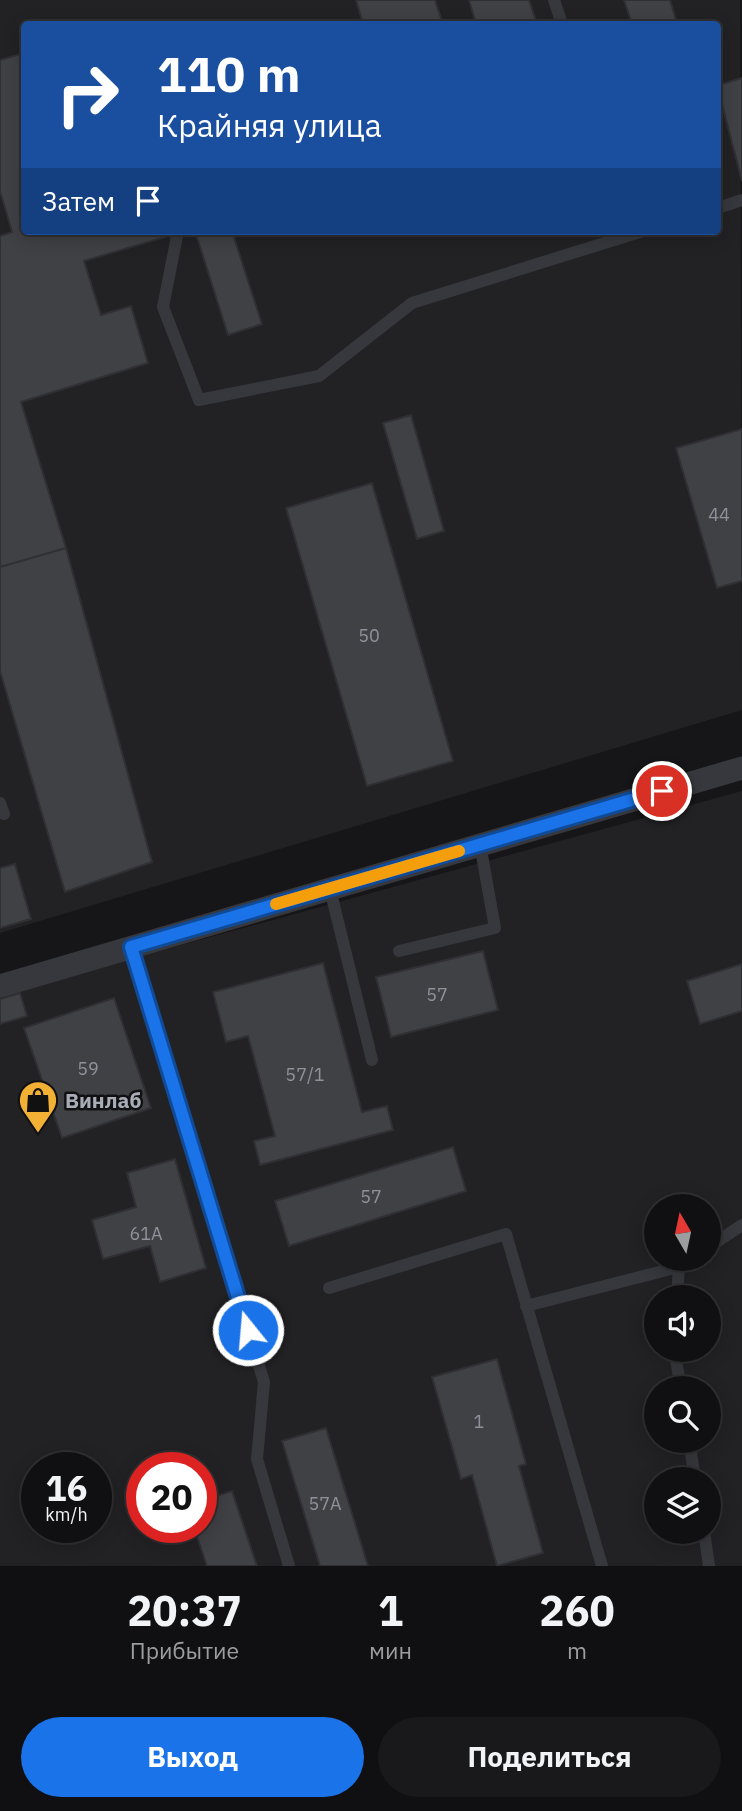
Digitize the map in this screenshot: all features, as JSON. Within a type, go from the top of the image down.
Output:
[{"type":"street","points":[[0,986],[742,768]]},
{"type":"lane","points":[[554,0],[561,21]]},
{"type":"lane","points":[[721,207],[742,200]]},
{"type":"lane","points":[[177,235],[163,307],[199,400],[319,376],[412,303],[618,235]]},
{"type":"lane","points":[[399,951],[495,928],[480,844]]},
{"type":"lane","points":[[330,889],[372,1060]]},
{"type":"lane","points":[[131,947],[264,1382],[257,1460],[289,1566]]},
{"type":"lane","points":[[721,1239],[742,1225]]},
{"type":"lane","points":[[329,1288],[506,1234],[602,1566]]},
{"type":"lane","points":[[526,1306],[663,1271]]},
{"type":"lane","points":[[706,1544],[709,1566]]},
{"type":"shaded area","points":[[0,0],[740,0],[742,710],[0,933]]},
{"type":"shaded area","points":[[742,791],[742,1566],[0,1566],[0,995]]},
{"type":"building","points":[[356,0],[435,0],[442,21],[362,21]]},
{"type":"building","points":[[469,0],[529,0],[536,21],[475,21]]},
{"type":"building","points":[[624,0],[670,0],[676,21],[631,21]]},
{"type":"building","points":[[21,54],[21,235],[165,237],[84,261],[101,315],[131,306],[148,363],[21,402],[66,548],[0,567],[0,236],[12,232],[0,191],[0,60]]},
{"type":"building","points":[[742,78],[742,181],[721,100],[721,84]]},
{"type":"building","points":[[196,235],[233,235],[262,324],[228,335]]},
{"type":"building","points":[[411,415],[444,531],[417,539],[383,423]]},
{"type":"building","points":[[742,429],[742,581],[717,588],[676,448]]},
{"type":"building","points":[[372,483],[453,761],[367,786],[286,508]]},
{"type":"building","points":[[66,548],[152,862],[65,892],[0,671],[0,567]]},
{"type":"building","points":[[15,864],[31,919],[0,928],[0,868]]},
{"type":"building","points":[[483,951],[498,1010],[391,1037],[376,977]]},
{"type":"building","points":[[323,963],[362,1112],[387,1106],[393,1130],[260,1165],[254,1141],[275,1136],[248,1036],[226,1042],[213,992]]},
{"type":"building","points":[[742,964],[742,1011],[700,1024],[687,981]]},
{"type":"building","points":[[20,993],[27,1016],[0,1024],[0,999]]},
{"type":"building","points":[[114,998],[151,1108],[62,1138],[24,1028]]},
{"type":"building","points":[[453,1147],[466,1191],[289,1246],[275,1201]]},
{"type":"building","points":[[175,1159],[206,1268],[160,1282],[150,1246],[103,1259],[92,1220],[136,1207],[127,1173]]},
{"type":"building","points":[[497,1359],[526,1464],[519,1466],[543,1553],[497,1566],[472,1475],[461,1479],[432,1377]]},
{"type":"building","points":[[326,1428],[368,1566],[320,1566],[282,1441]]},
{"type":"building","points":[[232,1491],[257,1566],[207,1566],[199,1543],[217,1543],[217,1496]]},
{"type":"slow traffic","points":[[276,904],[459,851]]},
{"type":"place","name":"Винлаб","points":[[38,1134]]},
{"type":"route","points":[[248,1330],[131,947],[662,791]]}]
